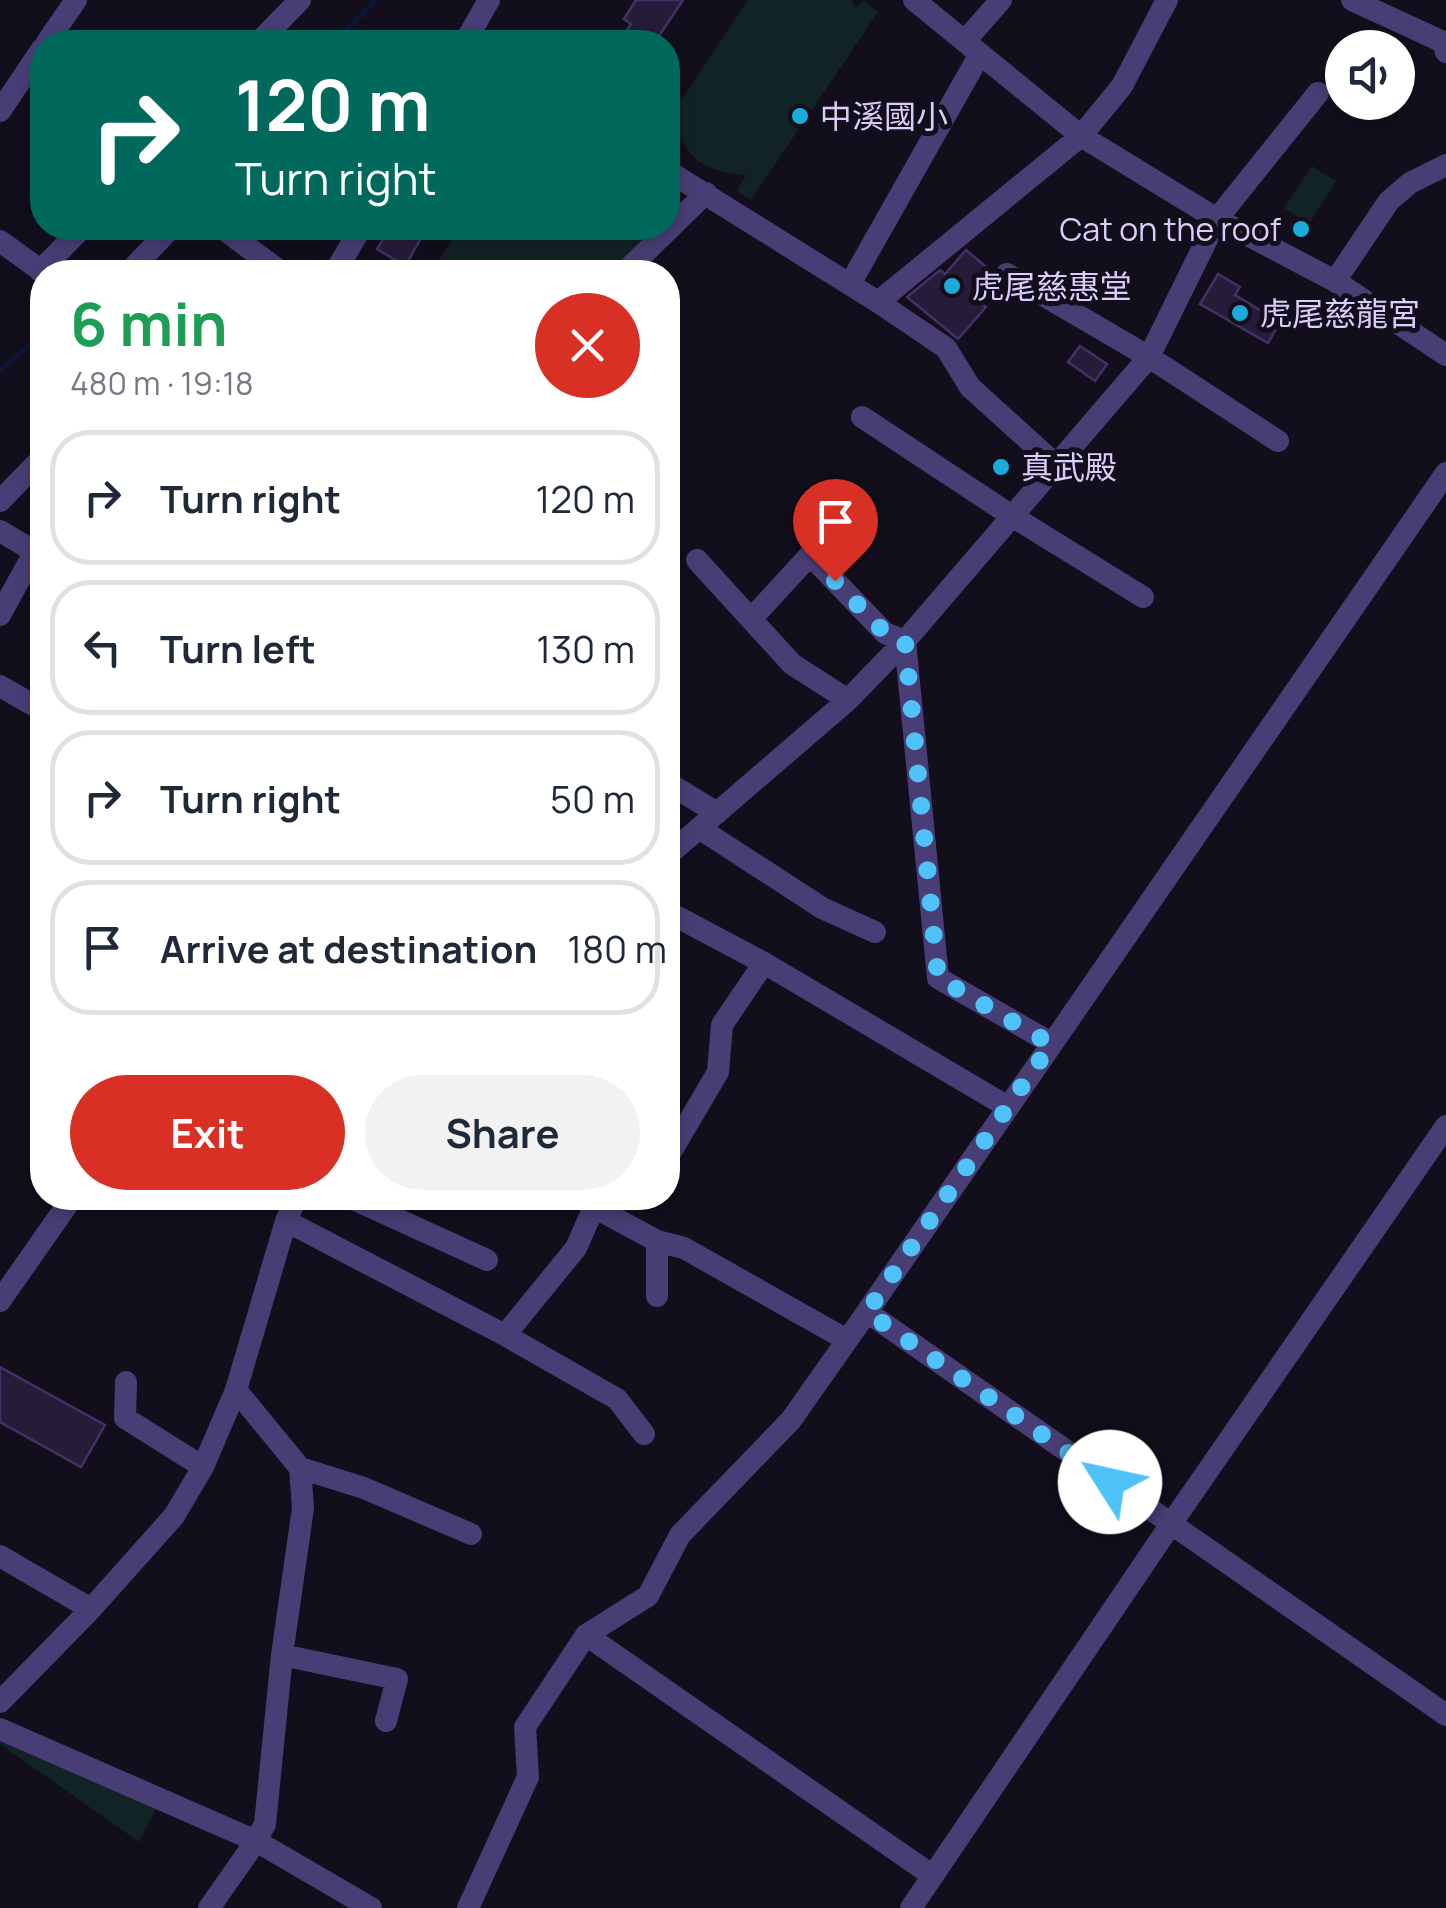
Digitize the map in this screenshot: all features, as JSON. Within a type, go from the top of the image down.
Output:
[{"type":"street","points":[[271,30],[300,0]]},
{"type":"street","points":[[472,30],[489,0]]},
{"type":"street","points":[[914,0],[1081,136],[1217,219],[1334,281],[1446,354]]},
{"type":"street","points":[[850,284],[972,48],[1001,0]]},
{"type":"street","points":[[878,302],[1081,136],[1122,86],[1167,0]]},
{"type":"street","points":[[1352,0],[1443,42],[1446,52]]},
{"type":"street","points":[[54,30],[71,2]]},
{"type":"street","points":[[0,111],[30,67]]},
{"type":"street","points":[[680,842],[848,700],[905,641],[1149,357],[1217,219],[1318,93]]},
{"type":"street","points":[[1334,281],[1390,202],[1410,182],[1446,166]]},
{"type":"street","points":[[680,178],[946,348],[970,387],[1056,465]]},
{"type":"street","points":[[680,218],[706,193]]},
{"type":"street","points":[[52,260],[71,240]]},
{"type":"street","points":[[140,260],[160,240]]},
{"type":"street","points":[[238,240],[265,260]]},
{"type":"street","points":[[637,260],[658,240]]},
{"type":"street","points":[[0,241],[30,264]]},
{"type":"street","points":[[1007,274],[1149,357],[1278,441]]},
{"type":"street","points":[[862,417],[1143,597]]},
{"type":"street","points":[[0,501],[30,470]]},
{"type":"street","points":[[468,1908],[528,1777],[525,1727],[586,1635],[648,1596],[680,1535],[790,1420],[1446,473]]},
{"type":"street","points":[[0,531],[30,549]]},
{"type":"street","points":[[752,618],[810,556],[885,633],[905,641]]},
{"type":"street","points":[[697,560],[792,664],[848,700]]},
{"type":"street","points":[[0,614],[30,567]]},
{"type":"street","points":[[905,641],[938,978],[1051,1044]]},
{"type":"street","points":[[0,686],[30,703]]},
{"type":"street","points":[[680,794],[822,908],[875,932]]},
{"type":"street","points":[[680,918],[1008,1107]]},
{"type":"street","points":[[680,1136],[718,1072],[722,1025],[764,964]]},
{"type":"street","points":[[911,1908],[1170,1524],[1446,1126]]},
{"type":"street","points":[[0,1300],[64,1210]]},
{"type":"street","points":[[0,1702],[174,1516],[204,1467],[236,1390],[291,1210]]},
{"type":"street","points":[[378,1210],[488,1260]]},
{"type":"street","points":[[504,1335],[576,1248],[591,1210]]},
{"type":"street","points":[[607,1210],[657,1241],[684,1248],[847,1340]]},
{"type":"street","points":[[286,1221],[617,1399],[644,1434]]},
{"type":"street","points":[[657,1241],[657,1296]]},
{"type":"street","points":[[867,1312],[1446,1715]]},
{"type":"street","points":[[126,1382],[125,1418],[204,1467]]},
{"type":"street","points":[[236,1390],[300,1468],[364,1488],[472,1534]]},
{"type":"street","points":[[210,1908],[265,1824],[282,1655],[303,1508],[300,1468]]},
{"type":"street","points":[[0,1556],[91,1609]]},
{"type":"street","points":[[586,1635],[933,1876]]},
{"type":"street","points":[[282,1655],[397,1680],[386,1721]]},
{"type":"street","points":[[0,1729],[256,1841],[371,1908]]},
{"type":"shaded area","points":[[748,0],[852,0],[855,8],[864,0],[878,12],[751,200],[737,190],[746,175],[716,170],[687,149],[680,133],[680,102]]},
{"type":"shaded area","points":[[1312,166],[1336,181],[1309,224],[1284,208]]},
{"type":"shaded area","points":[[452,240],[649,240],[630,260],[439,260]]},
{"type":"shaded area","points":[[0,1736],[158,1805],[139,1842],[0,1744]]},
{"type":"building","points":[[636,0],[683,0],[663,30],[627,30],[631,24],[624,19]]},
{"type":"building","points":[[383,240],[420,240],[408,260],[395,260],[377,249]]},
{"type":"building","name":"虎尾慈惠堂","points":[[966,250],[992,272],[993,278],[976,300],[986,307],[958,339],[907,297],[940,270],[945,274]]},
{"type":"building","name":"虎尾慈龍宮","points":[[1218,274],[1240,287],[1235,295],[1280,322],[1268,343],[1200,304]]},
{"type":"building","points":[[1080,346],[1107,364],[1095,381],[1068,362]]},
{"type":"building","points":[[0,1367],[105,1425],[81,1467],[0,1422]]},
{"type":"waterway","points":[[346,30],[376,0]]},
{"type":"waterway","points":[[0,370],[30,345]]},
{"type":"place","name":"中溪國小","points":[[800,116]]},
{"type":"place","name":"Cat on the roof","points":[[1301,229]]},
{"type":"place","name":"虎尾慈惠堂","points":[[952,286]]},
{"type":"place","name":"虎尾慈龍宮","points":[[1240,313]]},
{"type":"place","name":"真武殿","points":[[1001,467]]},
{"type":"route","points":[[835,581],[885,633],[905,641],[938,978],[1051,1044],[867,1312],[1110,1482]]}]
